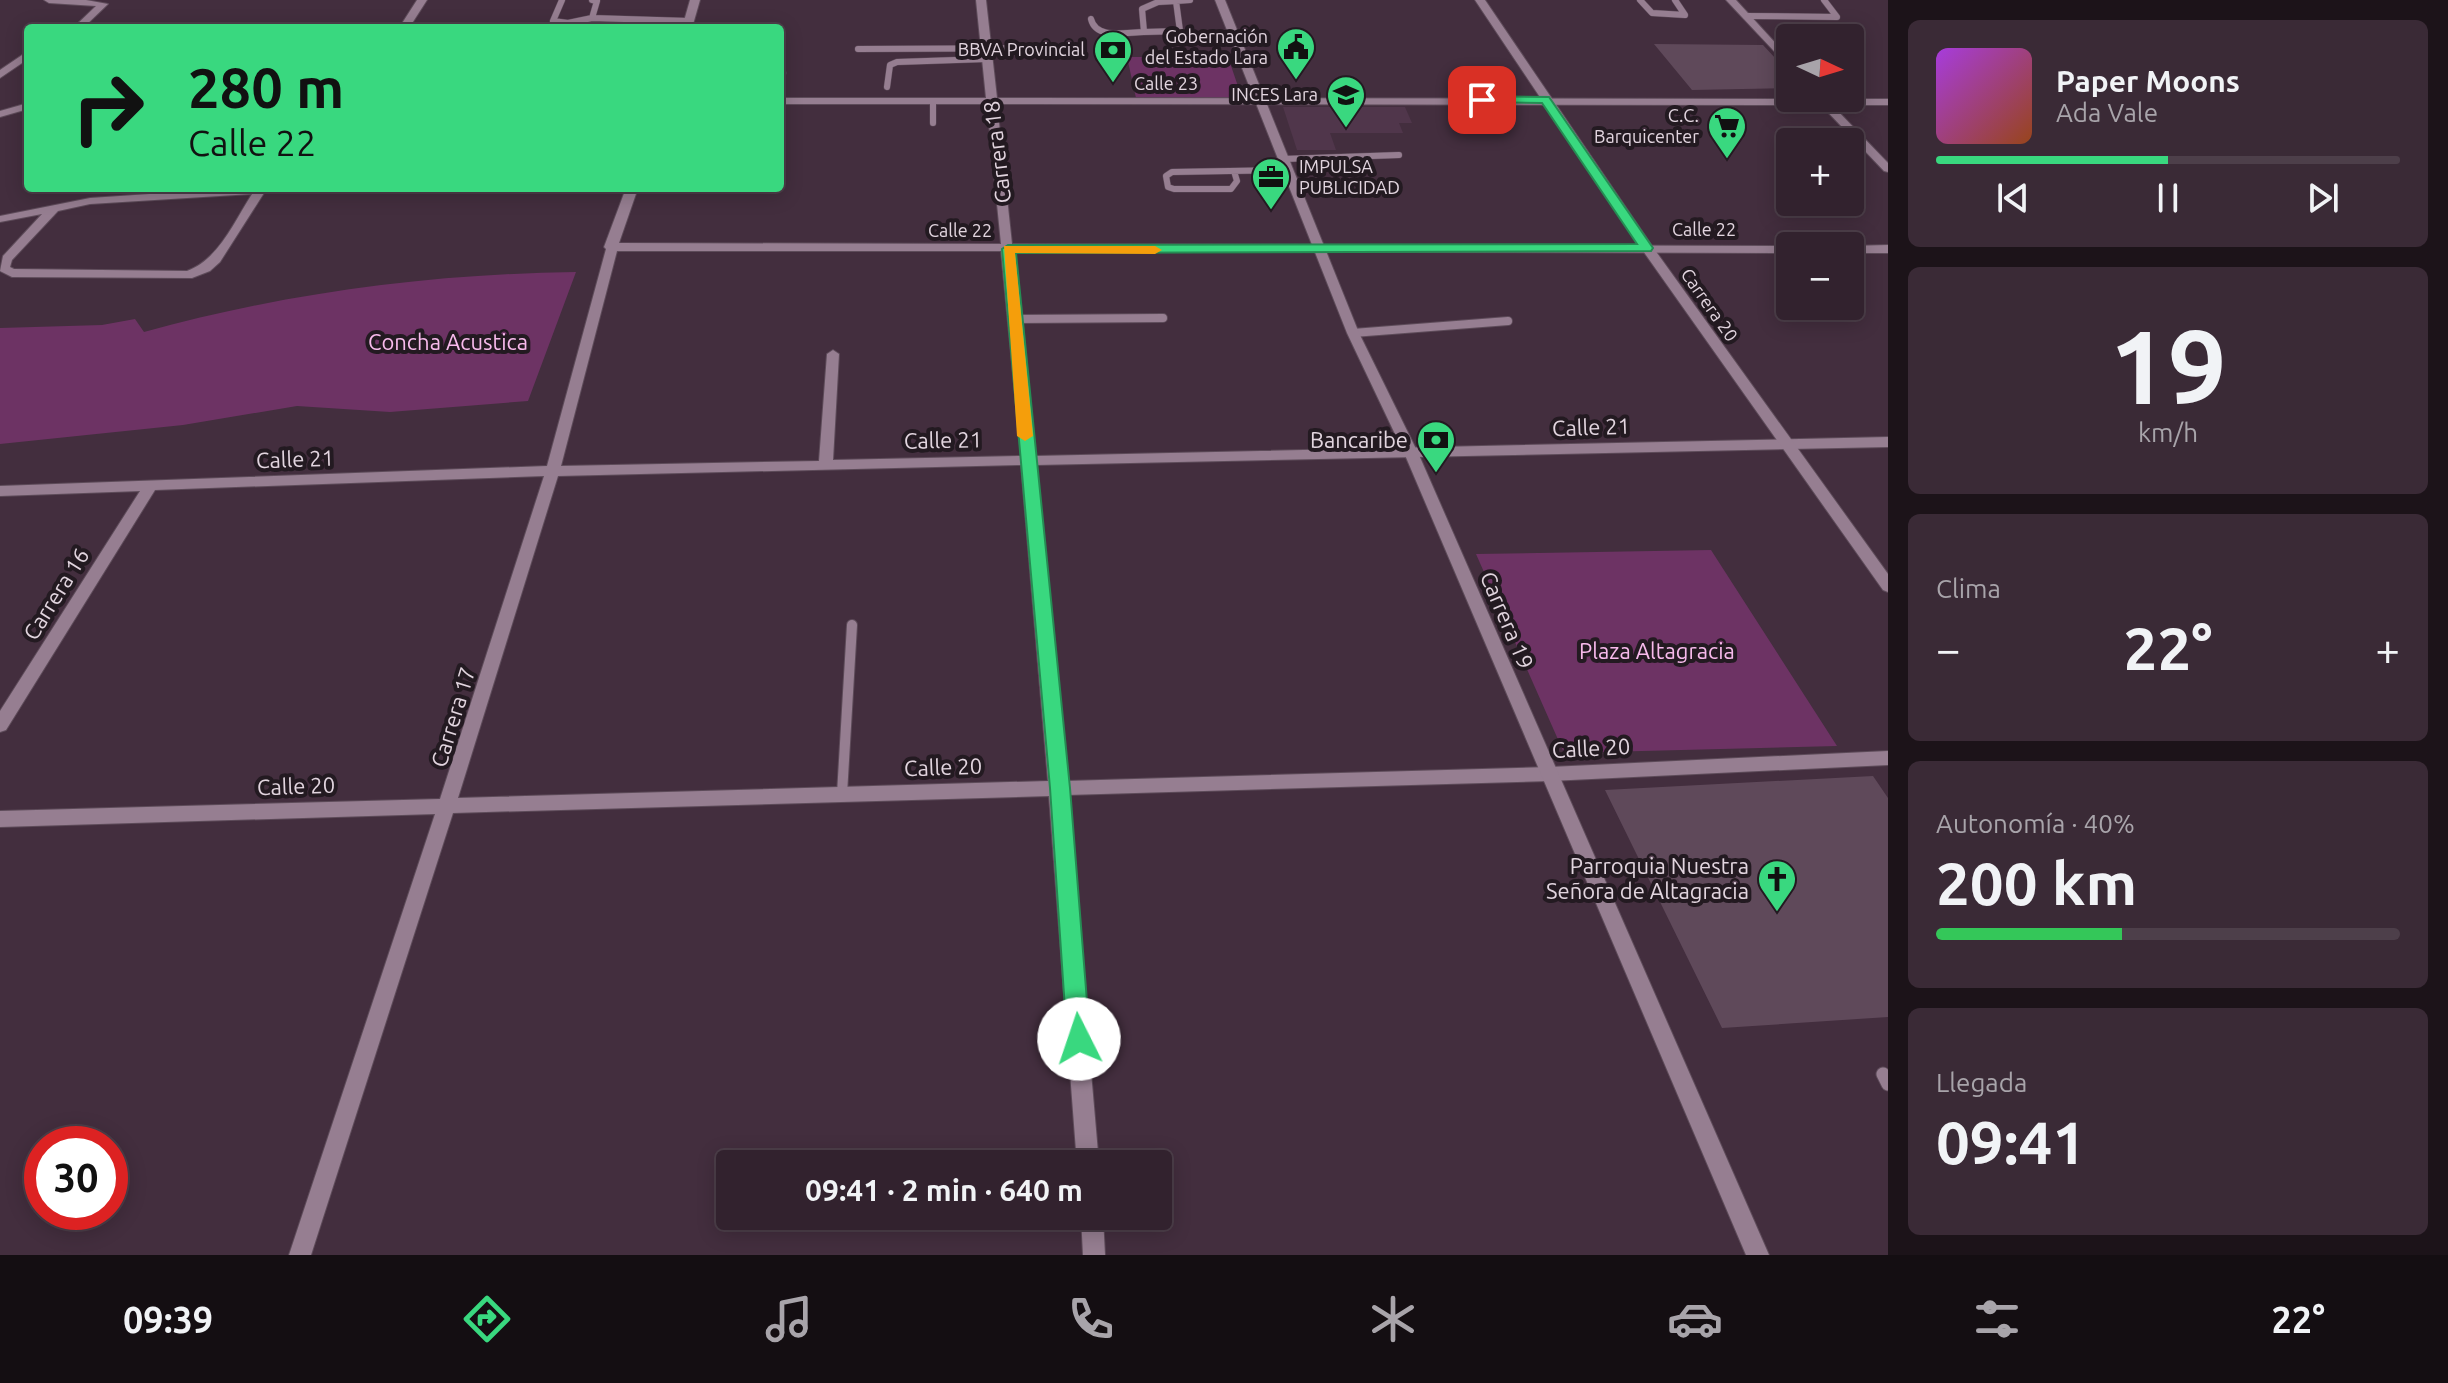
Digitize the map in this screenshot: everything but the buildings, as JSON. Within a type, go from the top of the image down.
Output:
[{"type":"street","points":[[49,0],[103,4],[82,24]]},
{"type":"street","points":[[407,24],[422,0]]},
{"type":"street","points":[[688,24],[695,0]]},
{"type":"street","name":"Carrera 18","points":[[981,0],[1060,788],[1087,1150]]},
{"type":"street","name":"Carrera 19","points":[[1220,0],[1353,333],[1412,455],[1758,1255]]},
{"type":"street","name":"Carrera 20","points":[[1480,0],[1647,248],[1888,586]]},
{"type":"street","points":[[1731,0],[1776,49]]},
{"type":"street","points":[[0,75],[24,57]]},
{"type":"street","name":"Calle 23","points":[[784,101],[1776,100]]},
{"type":"street","name":"Calle 23","points":[[1864,101],[1888,102]]},
{"type":"street","points":[[0,114],[24,107]]},
{"type":"street","points":[[1833,112],[1888,169]]},
{"type":"street","points":[[0,219],[56,206],[170,192]]},
{"type":"street","points":[[56,206],[7,259],[3,268],[12,273],[188,275],[206,268],[216,259],[259,192]]},
{"type":"street","name":"Carrera 17","points":[[300,1255],[448,805],[553,471],[610,247],[631,192]]},
{"type":"street","name":"Calle 22","points":[[610,247],[1776,249]]},
{"type":"street","points":[[1864,249],[1888,249]]},
{"type":"street","points":[[826,465],[833,354]]},
{"type":"street","name":"Calle 21","points":[[0,491],[553,471],[1412,455],[1888,442]]},
{"type":"street","name":"Carrera 16","points":[[0,725],[150,487]]},
{"type":"street","name":"Calle 20","points":[[0,819],[1550,774],[1888,758]]},
{"type":"street","points":[[1093,1230],[1094,1255]]},
{"type":"lane","points":[[562,0],[553,21],[568,23],[592,18],[674,24]]},
{"type":"lane","points":[[592,0],[597,1],[592,18]]},
{"type":"lane","points":[[1091,19],[1093,27],[1101,33],[1180,31],[1176,0]]},
{"type":"lane","points":[[1144,32],[1142,9],[1147,4],[1190,0]]},
{"type":"lane","points":[[1640,0],[1655,14],[1685,15],[1675,0]]},
{"type":"lane","points":[[1746,16],[1837,17],[1836,11],[1824,0]]},
{"type":"lane","points":[[887,87],[892,63],[1082,48]]},
{"type":"lane","points":[[858,49],[986,54]]},
{"type":"lane","points":[[933,101],[933,123]]},
{"type":"lane","points":[[1234,171],[1237,181],[1231,189],[1174,189],[1168,187],[1166,176],[1172,172],[1234,171],[1399,155]]},
{"type":"lane","points":[[1015,319],[1163,318]]},
{"type":"lane","points":[[1353,333],[1508,321]]},
{"type":"lane","points":[[842,794],[852,625]]},
{"type":"shaded area","name":"INCES Lara","points":[[1283,107],[1405,107],[1412,123],[1399,123],[1403,133],[1330,133],[1336,150],[1297,150]]},
{"type":"green space","points":[[1127,57],[1228,57],[1242,98],[1136,98]]},
{"type":"green space","name":"Concha Acustica","points":[[576,272],[528,401],[390,412],[297,406],[183,425],[0,444],[0,328],[102,325],[135,319],[144,332],[251,306],[358,288],[466,277]]},
{"type":"green space","name":"Plaza Altagracia","points":[[1711,550],[1837,746],[1564,753],[1476,554]]},
{"type":"slow traffic","points":[[1025,436],[1008,249],[1155,250]]},
{"type":"place","name":"Gobernación del Estado Lara","points":[[1296,81]]},
{"type":"place","name":"BBVA Provincial","points":[[1113,84]]},
{"type":"place","name":"INCES Lara","points":[[1346,129]]},
{"type":"place","name":"C.C. Barquicenter","points":[[1727,160]]},
{"type":"place","name":"IMPULSA PUBLICIDAD","points":[[1271,211]]},
{"type":"place","name":"Bancaribe","points":[[1436,474]]},
{"type":"place","name":"Parroquia Nuestra Señora de Altagracia","points":[[1777,913]]},
{"type":"route","points":[[1079,1039],[1060,788],[1008,249],[1647,248],[1545,100],[1482,100]]}]
